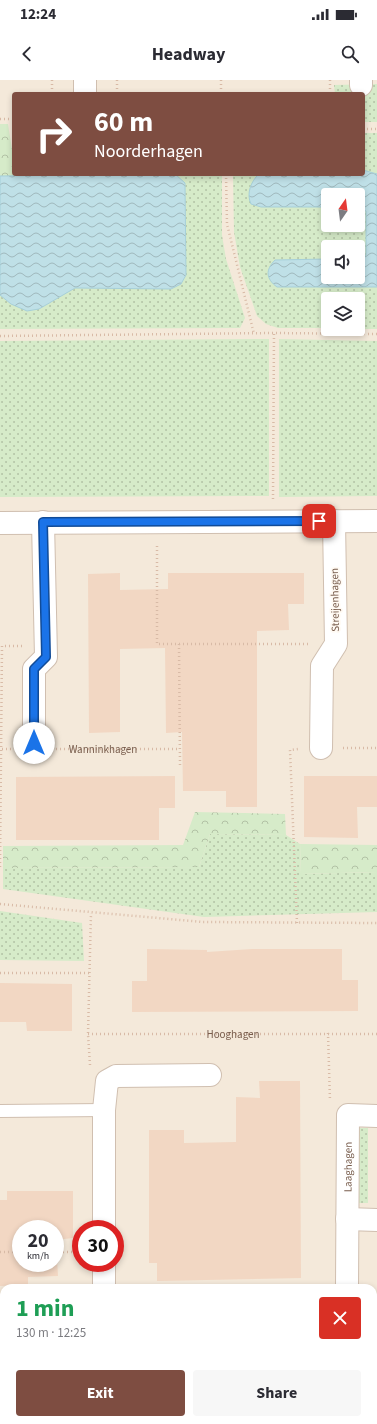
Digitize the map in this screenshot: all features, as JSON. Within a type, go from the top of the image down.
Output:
[{"type":"street","points":[[85,80],[85,92]]},
{"type":"street","name":"Streijenhagen","points":[[321,748],[322,666],[336,644],[334,521]]},
{"type":"street","points":[[0,523],[377,521]]},
{"type":"street","points":[[33,747],[34,669],[46,657],[43,522]]},
{"type":"street","points":[[104,1220],[104,1110],[105,1086],[109,1078],[116,1076],[210,1075]]},
{"type":"street","points":[[348,1115],[377,1116]]},
{"type":"street","name":"Laaghagen","points":[[347,1284],[348,1115]]},
{"type":"street","points":[[347,1219],[377,1220]]},
{"type":"street","points":[[104,1272],[104,1284]]},
{"type":"lane","points":[[0,1111],[104,1110]]},
{"type":"path","points":[[52,80],[52,92]]},
{"type":"path","points":[[117,80],[117,92]]},
{"type":"path","points":[[221,80],[221,92]]},
{"type":"path","points":[[330,80],[330,92]]},
{"type":"path","points":[[0,119],[12,119]]},
{"type":"path","points":[[365,129],[377,129]]},
{"type":"path","points":[[226,176],[227,224],[254,334]]},
{"type":"path","points":[[273,522],[274,334]]},
{"type":"path","points":[[0,336],[377,334]]},
{"type":"path","points":[[157,522],[157,644],[336,644]]},
{"type":"path","points":[[179,644],[180,765]]},
{"type":"path","points":[[0,867],[2,646],[46,646]]},
{"type":"path","name":"Wanninkhagen","points":[[2,749],[33,747],[180,749]]},
{"type":"path","points":[[296,923],[290,750],[321,748],[377,748]]},
{"type":"path","points":[[0,904],[202,922],[377,923]]},
{"type":"path","points":[[91,913],[88,1034],[90,1078],[105,1086]]},
{"type":"path","points":[[0,973],[89,973]]},
{"type":"path","points":[[328,1033],[330,1114],[348,1115]]},
{"type":"path","name":"Hooghagen","points":[[88,1034],[377,1034]]},
{"type":"path","points":[[0,1252],[12,1252]]},
{"type":"shaded area","points":[[0,80],[377,80],[377,1284],[0,1284]]},
{"type":"green space","points":[[377,84],[377,122],[365,122],[365,92],[335,92],[334,85]]},
{"type":"green space","points":[[0,124],[8,124],[12,149],[12,176],[0,176]]},
{"type":"green space","points":[[365,133],[377,133],[377,174],[365,171]]},
{"type":"green space","points":[[177,176],[222,176],[222,235],[226,259],[245,318],[240,328],[0,329],[0,295],[11,304],[39,309],[75,288],[171,289],[181,284],[186,275],[185,184]]},
{"type":"green space","points":[[233,176],[257,176],[251,204],[261,207],[321,207],[321,232],[365,232],[365,210],[366,255],[365,256],[365,240],[321,240],[321,259],[275,260],[277,287],[377,287],[377,329],[365,329],[365,292],[321,292],[321,328],[278,328],[266,324],[257,316],[240,267],[234,232]]},
{"type":"green space","points":[[269,339],[269,496],[0,497],[0,341]]},
{"type":"green space","points":[[279,339],[377,341],[377,496],[279,497]]},
{"type":"green space","points":[[195,812],[285,814],[286,835],[210,834],[199,867],[3,868],[3,846],[183,845]]},
{"type":"green space","points":[[210,834],[286,835],[300,844],[301,874],[377,872],[377,912],[204,917],[3,889],[3,868],[199,867]]},
{"type":"green space","points":[[300,844],[377,845],[377,872],[301,874]]},
{"type":"green space","points":[[0,911],[82,923],[84,961],[0,960]]},
{"type":"green space","points":[[356,1128],[368,1128],[368,1203],[356,1203]]},
{"type":"water","points":[[365,171],[377,174],[377,287],[277,287],[273,284],[268,274],[270,267],[275,260],[321,259],[321,284],[365,284],[365,188],[321,188],[321,207],[261,207],[251,204],[249,196],[250,188],[257,176],[365,176]]},
{"type":"water","points":[[0,176],[177,176],[185,183],[186,275],[181,284],[171,289],[75,288],[39,309],[27,311],[11,304],[0,295]]},
{"type":"building","points":[[120,573],[120,590],[168,589],[168,573],[304,573],[304,604],[288,604],[289,630],[257,631],[257,807],[226,807],[226,791],[183,791],[182,732],[166,733],[165,648],[120,649],[120,732],[89,733],[88,574]]},
{"type":"building","points":[[175,776],[175,808],[159,808],[159,840],[16,840],[16,777]]},
{"type":"building","points":[[304,776],[377,776],[377,807],[357,807],[358,838],[304,837]]},
{"type":"building","points":[[147,949],[207,950],[207,952],[252,949],[342,949],[342,980],[358,980],[358,1011],[132,1012],[132,981],[147,981]]},
{"type":"building","points":[[0,983],[72,984],[72,1031],[27,1031],[26,1022],[0,1022]]},
{"type":"building","points":[[259,1081],[300,1081],[301,1278],[157,1281],[157,1263],[149,1263],[149,1130],[184,1130],[184,1143],[236,1142],[236,1097],[260,1098]]},
{"type":"building","points":[[7,1191],[73,1191],[72,1238],[64,1239],[64,1220],[12,1220],[12,1272],[58,1272],[58,1276],[28,1277],[28,1284],[0,1284],[0,1200],[7,1200]]},
{"type":"route","points":[[34,743],[34,669],[46,657],[43,522],[319,521]]}]
